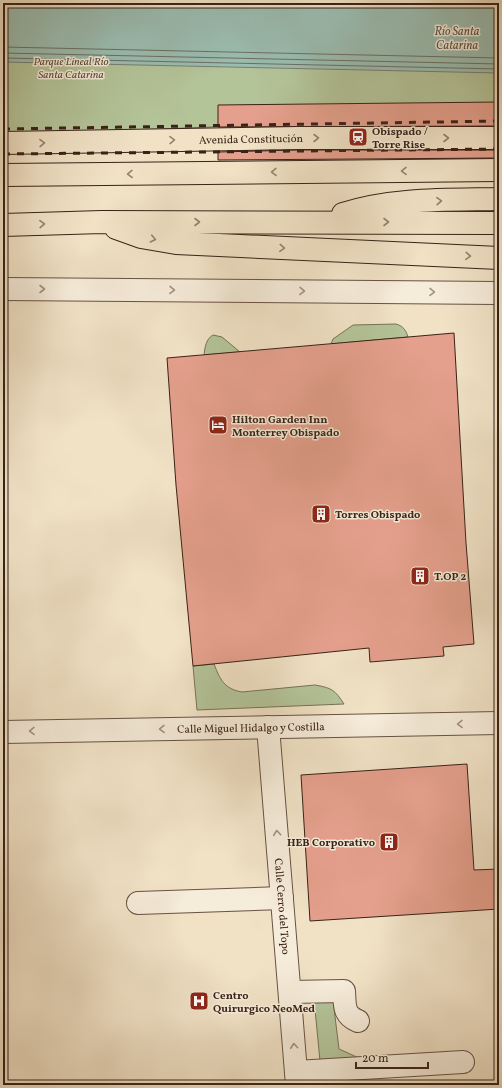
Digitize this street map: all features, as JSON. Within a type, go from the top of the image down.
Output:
[{"type":"main road","name":"Avenida Constitución","points":[[3,143],[298,138],[499,138]]},
{"type":"main road","points":[[3,175],[499,170]]},
{"type":"main road","points":[[319,222],[374,206],[404,202],[499,199]]},
{"type":"main road","points":[[102,222],[141,237],[176,243],[499,258]]},
{"type":"main road","points":[[3,225],[102,222],[499,223]]},
{"type":"street","points":[[3,289],[499,293]]},
{"type":"street","name":"Calle Miguel Hidalgo y Costilla","points":[[3,732],[499,723]]},
{"type":"street","name":"Calle Cerro del Topo","points":[[268,727],[297,1078]]},
{"type":"street","points":[[138,903],[282,898]]},
{"type":"street","points":[[290,992],[344,991],[346,1011],[351,1019],[358,1021]]},
{"type":"street","points":[[297,1078],[463,1062]]},
{"type":"green space","name":"Parque Lineal Río Santa Catarina","points":[[3,3],[499,3],[499,123],[316,123],[3,135]]},
{"type":"green space","points":[[396,324],[404,329],[408,337],[331,344],[333,339],[353,325]]},
{"type":"green space","points":[[213,335],[222,337],[240,352],[204,355],[207,341]]},
{"type":"green space","points":[[214,664],[221,679],[227,686],[236,691],[242,692],[315,685],[332,690],[344,704],[197,710],[193,666]]},
{"type":"green space","points":[[314,999],[333,1000],[339,1049],[370,1063],[320,1061]]},
{"type":"water","name":"Río Santa Catarina","points":[[3,3],[499,3],[499,73],[3,62]]},
{"type":"building","points":[[499,102],[499,126],[218,127],[218,105]]},
{"type":"building","points":[[298,150],[499,150],[499,158],[218,160],[218,152]]},
{"type":"building","name":"Torres Obispado","points":[[454,333],[466,543],[474,644],[443,647],[444,656],[370,662],[369,648],[193,666],[176,485],[167,358]]},
{"type":"building","name":"HEB Corporativo","points":[[467,764],[474,870],[499,869],[499,909],[310,921],[301,775]]},
{"type":"railway","points":[[3,129],[499,121]]},
{"type":"railway","points":[[3,154],[499,149]]},
{"type":"place","name":"Obispado / Torre Rise","points":[[358,137]]},
{"type":"place","name":"Hilton Garden Inn Monterrey Obispado","points":[[218,425]]},
{"type":"place","name":"Torres Obispado","points":[[321,514]]},
{"type":"place","name":"T.OP 2","points":[[420,576]]},
{"type":"place","name":"HEB Corporativo","points":[[389,842]]},
{"type":"place","name":"Centro Quirurgico NeoMed","points":[[199,1001]]}]
